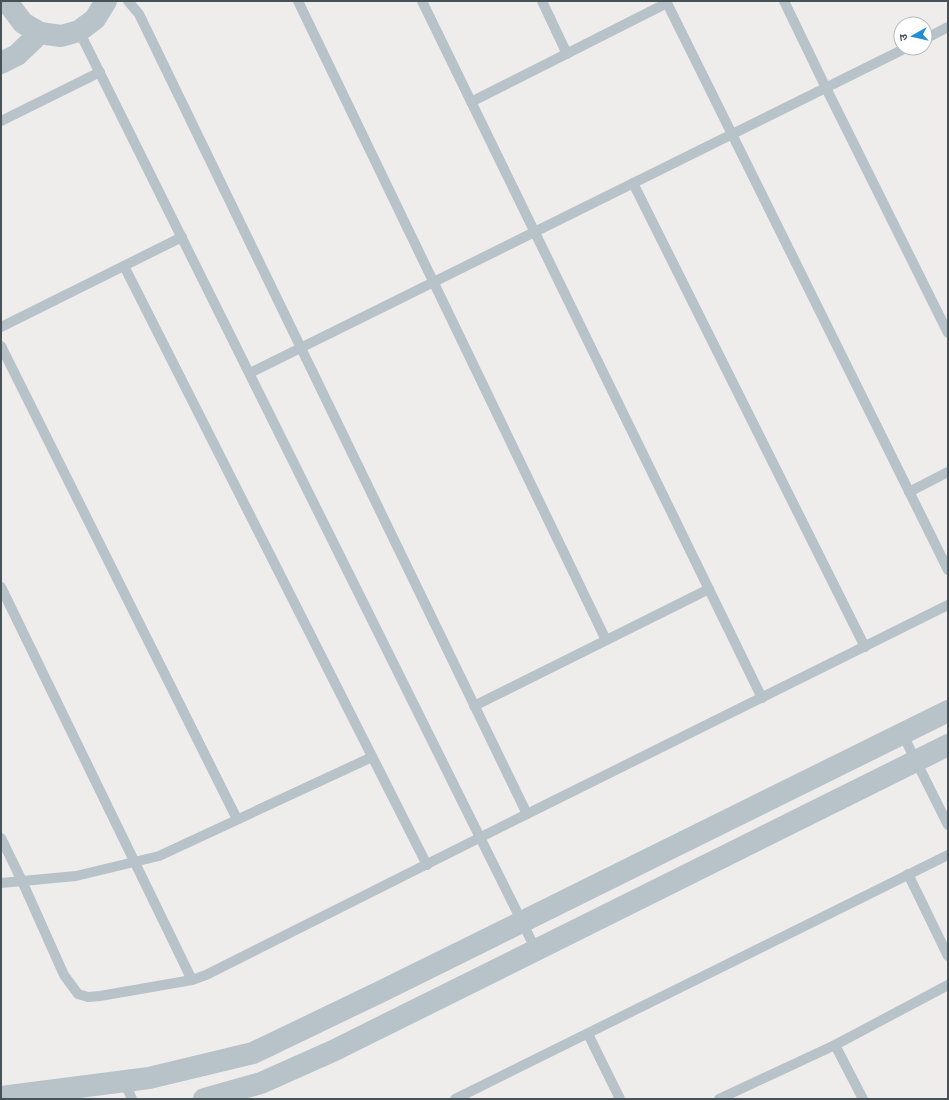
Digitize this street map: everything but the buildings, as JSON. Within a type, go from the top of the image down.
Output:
[{"type":"street","points":[[7,6],[23,23],[40,33],[61,36],[80,31],[95,19],[106,1]]},
{"type":"street","points":[[1,63],[17,55],[40,33]]},
{"type":"street","points":[[1,1097],[128,1090],[149,1078],[253,1053],[948,711]]},
{"type":"street","points":[[204,1099],[261,1083],[335,1050],[948,745]]},
{"type":"lane","points":[[128,1],[139,14],[527,814]]},
{"type":"lane","points":[[298,1],[606,640]]},
{"type":"lane","points":[[422,1],[762,698]]},
{"type":"lane","points":[[542,1],[567,54]]},
{"type":"lane","points":[[784,1],[948,333]]},
{"type":"lane","points":[[471,102],[667,2],[948,570]]},
{"type":"lane","points":[[933,34],[948,27]]},
{"type":"lane","points":[[80,31],[536,950]]},
{"type":"lane","points":[[250,373],[893,54]]},
{"type":"lane","points":[[1,122],[100,72]]},
{"type":"lane","points":[[633,183],[865,647]]},
{"type":"lane","points":[[1,327],[182,237]]},
{"type":"lane","points":[[124,266],[427,865]]},
{"type":"lane","points":[[1,346],[237,819]]},
{"type":"lane","points":[[909,492],[948,472]]},
{"type":"lane","points":[[1,588],[192,980]]},
{"type":"lane","points":[[474,706],[709,589]]},
{"type":"lane","points":[[1,838],[64,974],[78,994],[88,997],[100,996],[192,980],[206,976],[527,814],[948,605]]},
{"type":"lane","points":[[902,733],[948,825]]},
{"type":"lane","points":[[1,883],[76,876],[159,856],[372,757]]},
{"type":"lane","points":[[455,1099],[948,855]]},
{"type":"lane","points":[[908,874],[948,956]]},
{"type":"lane","points":[[724,1098],[835,1044],[948,985]]},
{"type":"lane","points":[[588,1034],[620,1099]]},
{"type":"lane","points":[[835,1044],[862,1099]]}]
